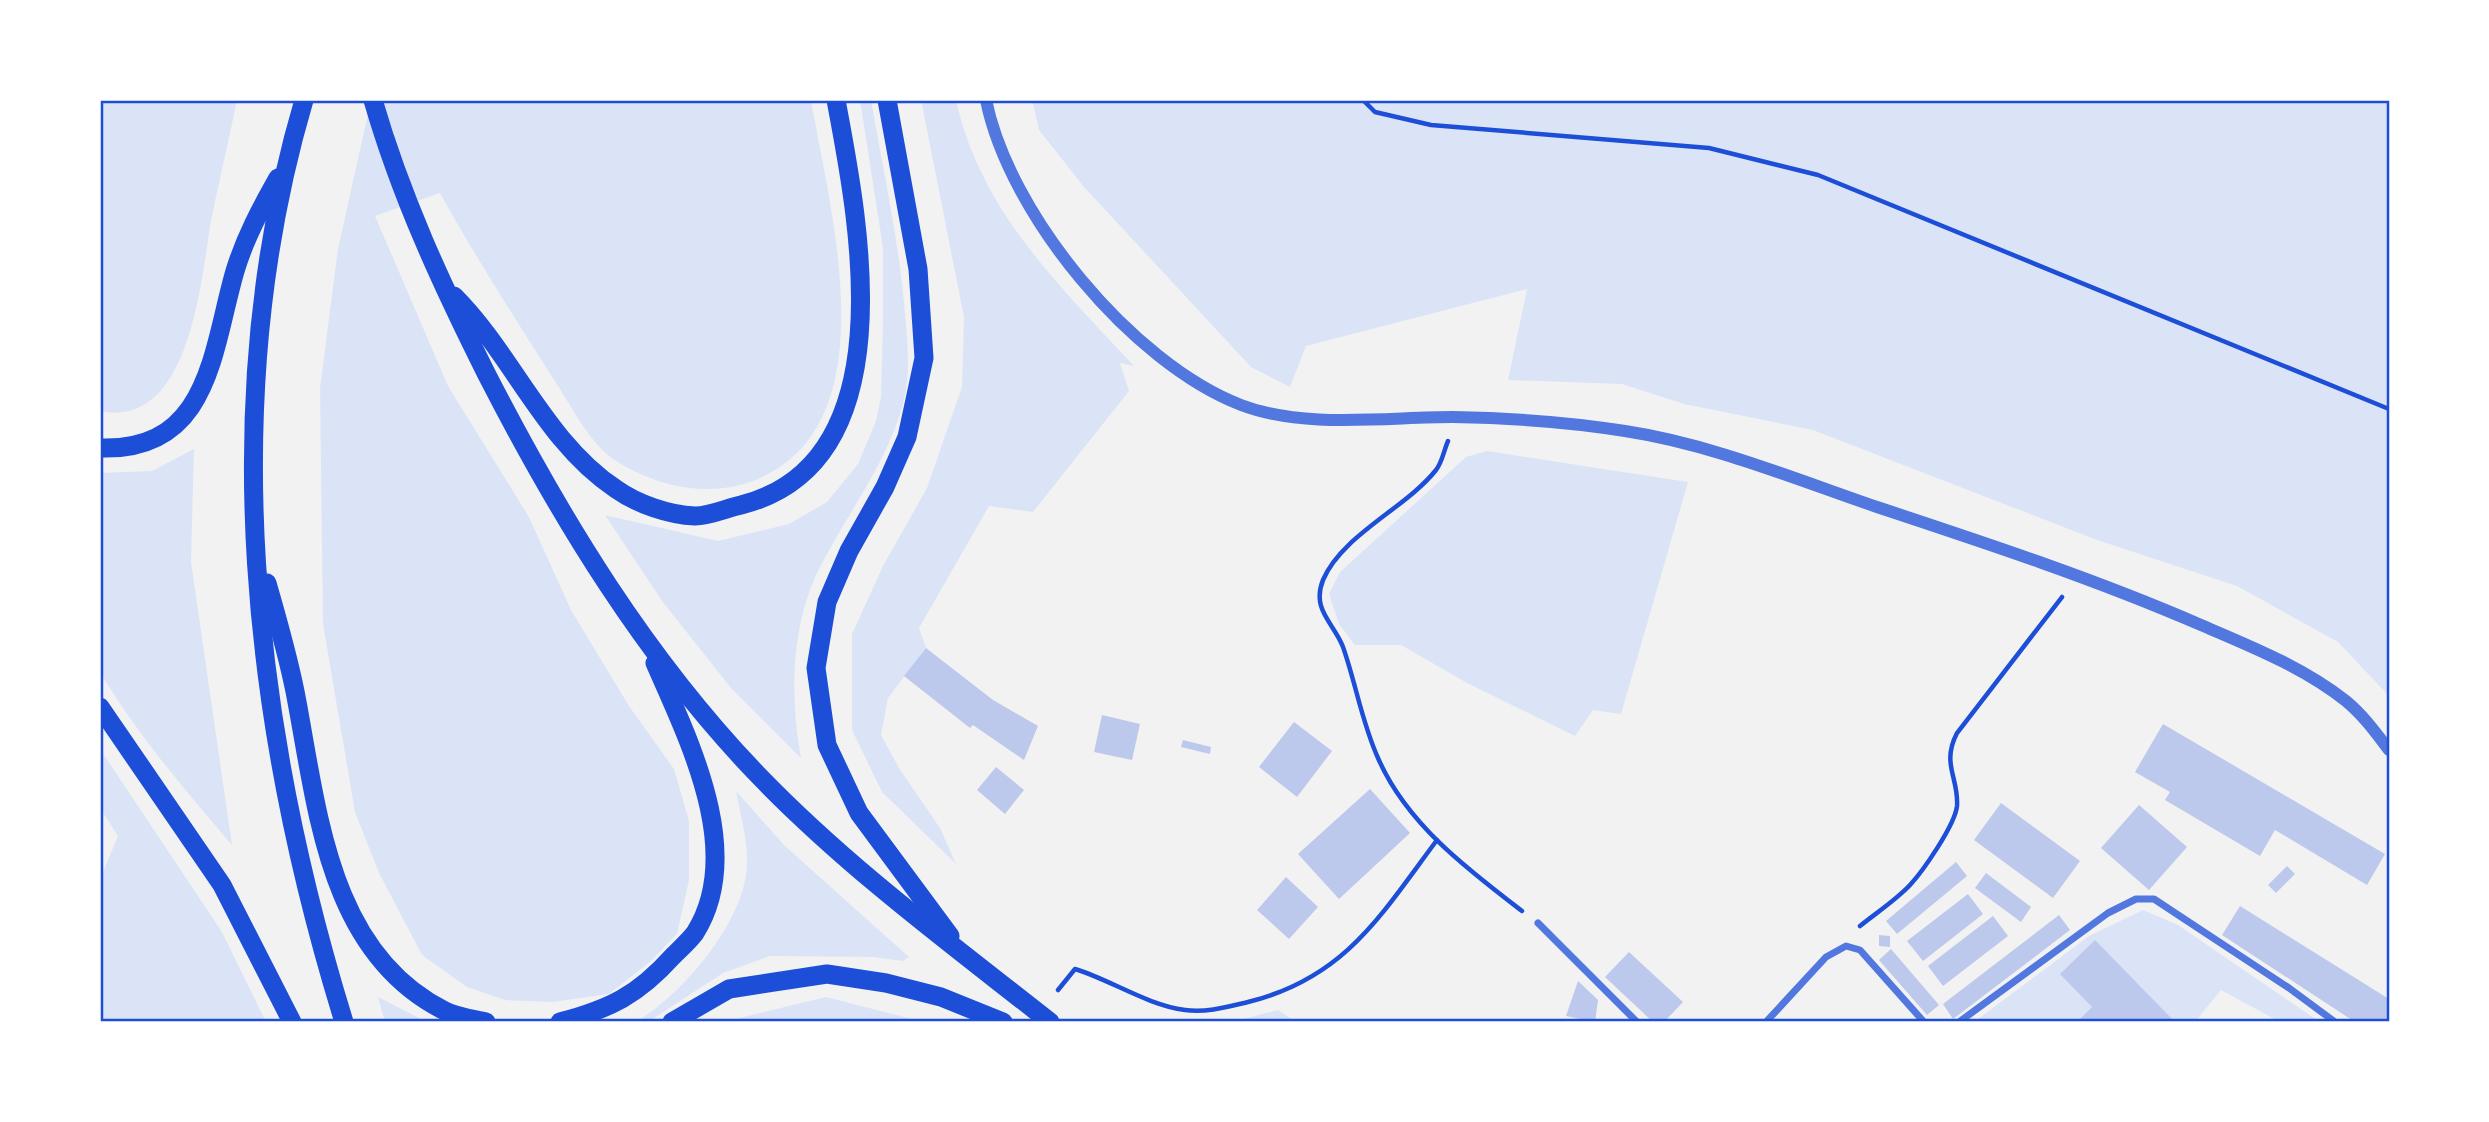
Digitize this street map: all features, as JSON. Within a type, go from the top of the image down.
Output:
[{"type":"highway","points":[[304,100],[284,169],[260,323],[256,536],[262,636],[279,757],[294,836],[344,1022]]},
{"type":"highway","points":[[373,100],[413,221],[440,282],[529,454],[577,539],[646,643],[759,776],[869,878],[970,962],[1044,1018]]},
{"type":"highway","points":[[440,282],[476,317],[577,457],[617,490],[661,510],[697,516],[757,501],[801,475],[827,446],[852,387],[862,319],[855,226],[836,100]]},
{"type":"highway","points":[[887,100],[918,269],[924,358],[907,437],[885,487],[849,551],[827,602],[816,667],[827,745],[859,813],[970,962]]},
{"type":"highway","points":[[100,448],[121,449],[141,444],[173,425],[190,410],[208,379],[236,269],[258,212],[284,169]]},
{"type":"highway","points":[[256,536],[296,691],[321,830],[335,876],[358,931],[397,980],[446,1012],[486,1022]]},
{"type":"highway","points":[[560,1022],[603,1011],[637,991],[695,933],[712,890],[714,846],[707,797],[688,739],[646,643]]},
{"type":"highway","points":[[100,707],[222,885],[292,1022]]},
{"type":"highway","points":[[672,1022],[729,989],[827,974],[887,983],[941,997],[1003,1022]]},
{"type":"street","points":[[986,100],[1008,166],[1023,198],[1043,229],[1124,323],[1189,379],[1242,406],[1297,418],[1457,417],[1625,431],[1697,447],[2079,574],[2226,635],[2288,665],[2347,702],[2389,750]]},
{"type":"street","points":[[1959,1022],[2108,912],[2136,898],[2154,900],[2289,988],[2335,1022]]},
{"type":"street","points":[[1538,923],[1637,1022]]},
{"type":"street","points":[[1766,1022],[1826,957],[1846,946],[1860,950],[1924,1022]]},
{"type":"path","points":[[1363,100],[1375,112],[1432,125],[1709,149],[1818,175],[2389,409]]},
{"type":"path","points":[[1457,417],[1437,469],[1335,560],[1322,582],[1319,602],[1323,618],[1345,653],[1378,760],[1399,796],[1463,866],[1538,923]]},
{"type":"path","points":[[1846,946],[1850,935],[1910,884],[1952,822],[1957,806],[1949,764],[1950,747],[1957,733],[2079,574]]},
{"type":"path","points":[[1044,1018],[1075,970],[1182,1010],[1204,1011],[1294,987],[1326,970],[1351,948],[1380,917],[1437,840]]},
{"type":"shaded area","points":[[100,100],[237,100],[186,345],[172,375],[154,398],[130,411],[100,411]]},
{"type":"shaded area","points":[[371,100],[811,100],[838,258],[841,316],[837,371],[821,420],[791,459],[744,484],[710,489],[676,486],[628,468],[604,452],[575,413],[440,193],[375,216],[448,386],[529,517],[571,610],[629,706],[674,769],[689,821],[689,880],[677,934],[651,961],[609,994],[552,1002],[505,1000],[467,987],[422,955],[379,873],[355,812],[323,624],[320,388],[338,249]]},
{"type":"shaded area","points":[[860,100],[871,100],[892,213],[904,298],[907,382],[904,400],[888,445],[818,571],[802,615],[794,687],[801,758],[731,688],[662,601],[605,515],[718,541],[789,524],[827,502],[858,464],[876,421],[881,397],[883,321],[883,248]]},
{"type":"shaded area","points":[[921,100],[956,100],[968,140],[984,177],[1026,245],[1134,366],[1120,363],[1129,391],[1033,512],[989,506],[919,628],[926,648],[888,698],[881,735],[899,768],[940,828],[956,864],[882,792],[852,730],[852,634],[883,566],[927,488],[962,387],[964,317]]},
{"type":"shaded area","points":[[1032,100],[2389,100],[2389,696],[2338,642],[2237,586],[2097,540],[1813,430],[1684,404],[1622,384],[1508,380],[1527,289],[1306,346],[1290,387],[1251,367],[1084,187],[1039,130]]},
{"type":"shaded area","points":[[194,449],[191,562],[232,845],[146,739],[100,672],[100,473],[152,471]]},
{"type":"shaded area","points":[[1487,451],[1688,482],[1621,714],[1593,710],[1575,736],[1467,683],[1401,645],[1355,645],[1339,624],[1329,594],[1340,572],[1466,457]]},
{"type":"shaded area","points":[[100,749],[222,932],[266,1022],[100,1022],[100,879],[118,836],[100,808]]},
{"type":"shaded area","points":[[736,791],[785,846],[909,957],[903,961],[873,957],[770,956],[723,973],[648,1022],[636,1022],[673,994],[691,975],[723,932],[735,909],[744,887],[747,865],[745,837]]},
{"type":"shaded area","points":[[2143,910],[2178,925],[2320,1022],[2280,1022],[2221,990],[2195,1022],[1974,1022],[2089,936]]},
{"type":"shaded area","points":[[378,997],[427,1022],[385,1022]]},
{"type":"shaded area","points":[[826,997],[924,1022],[723,1022]]},
{"type":"shaded area","points":[[1278,1010],[1296,1022],[1231,1022]]},
{"type":"building","points":[[926,648],[993,700],[1038,726],[1024,760],[973,725],[970,728],[904,676]]},
{"type":"building","points":[[1102,715],[1140,724],[1132,760],[1094,752]]},
{"type":"building","points":[[1294,722],[1332,751],[1297,797],[1259,767]]},
{"type":"building","points":[[2163,724],[2385,854],[2367,885],[2275,830],[2260,856],[2165,800],[2170,792],[2135,772]]},
{"type":"building","points":[[1183,740],[1211,747],[1210,754],[1181,747]]},
{"type":"building","points":[[996,767],[1024,790],[1005,814],[977,790]]},
{"type":"building","points":[[1370,789],[1410,833],[1339,899],[1298,854]]},
{"type":"building","points":[[2001,803],[2080,861],[2053,898],[1974,840]]},
{"type":"building","points":[[2139,805],[2187,847],[2149,890],[2101,848]]},
{"type":"building","points":[[1956,862],[1967,876],[1897,934],[1886,921]]},
{"type":"building","points":[[2287,866],[2295,874],[2276,893],[2268,885]]},
{"type":"building","points":[[1986,873],[2031,907],[2021,922],[1975,888]]},
{"type":"building","points":[[1286,877],[1318,907],[1289,939],[1257,910]]},
{"type":"building","points":[[1968,894],[1983,914],[1923,961],[1907,941]]},
{"type":"building","points":[[2240,906],[2389,999],[2389,1022],[2355,1022],[2222,935]]},
{"type":"building","points":[[2059,915],[2070,930],[1953,1019],[1943,1004]]},
{"type":"building","points":[[1993,916],[2008,936],[1943,986],[1928,966]]},
{"type":"building","points":[[1879,935],[1890,936],[1890,947],[1879,946]]},
{"type":"building","points":[[2095,940],[2175,1022],[2077,1022],[2092,1007],[2060,974]]},
{"type":"building","points":[[1891,949],[1939,1005],[1927,1015],[1879,960]]},
{"type":"building","points":[[1629,952],[1683,1002],[1664,1022],[1653,1022],[1605,977]]},
{"type":"building","points":[[1578,981],[1598,1000],[1595,1022],[1566,1016]]}]
